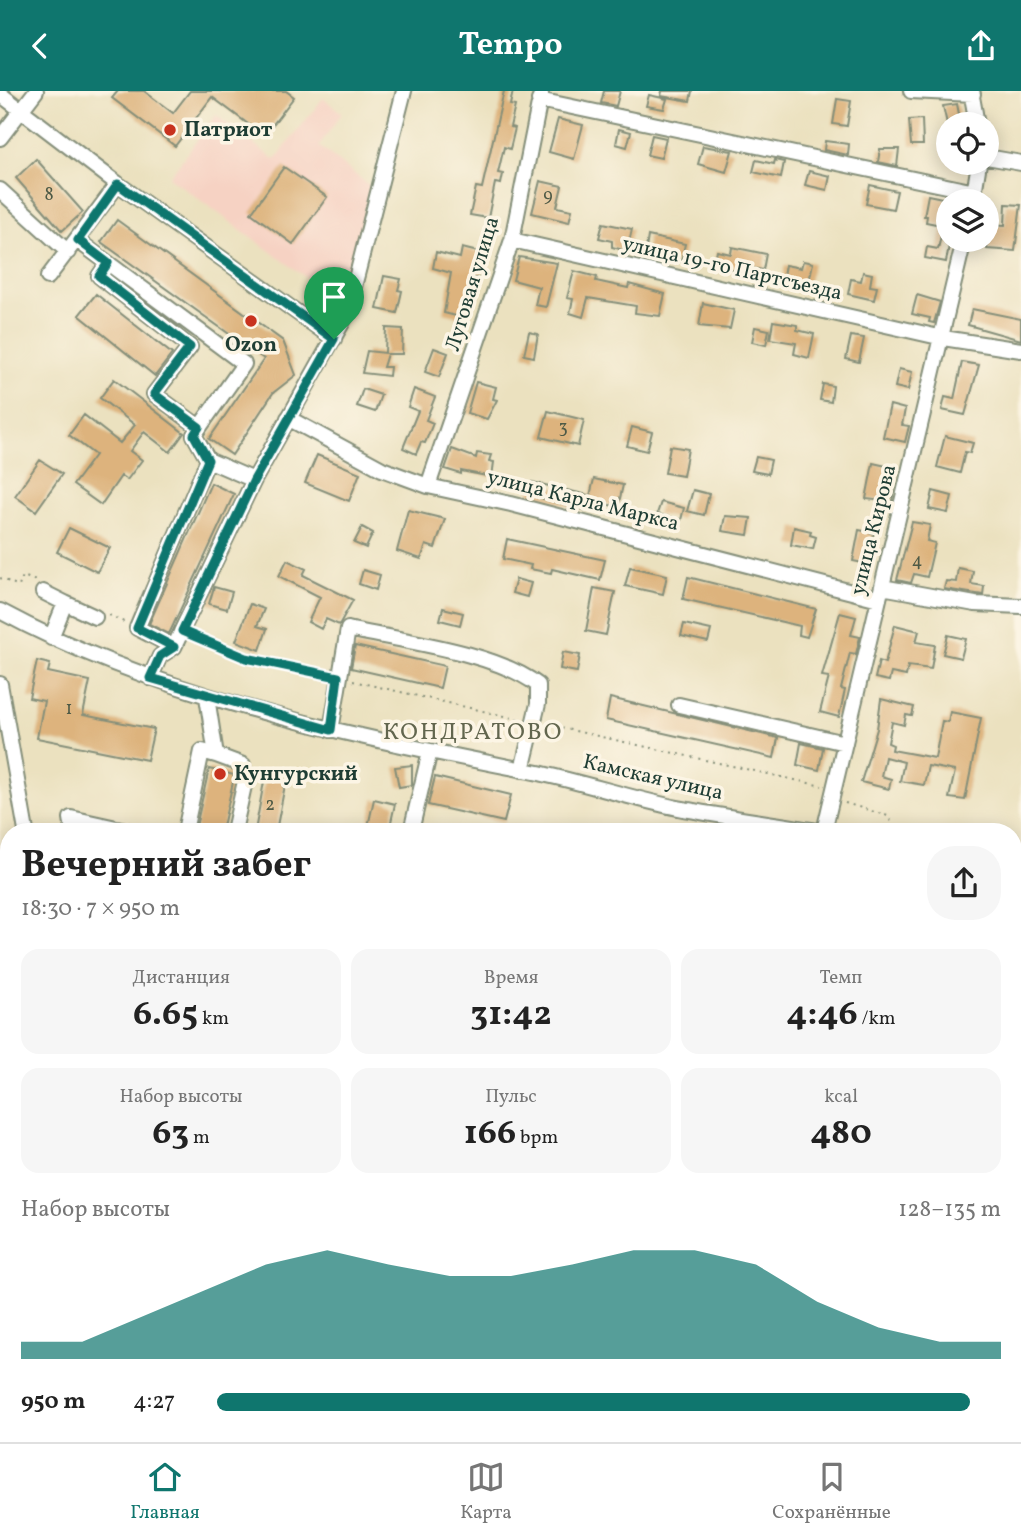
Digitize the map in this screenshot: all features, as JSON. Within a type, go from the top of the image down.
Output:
[{"type":"street","points":[[0,138],[36,91]]},
{"type":"street","points":[[150,678],[160,656],[174,647],[254,480],[347,314],[404,91]]},
{"type":"street","points":[[911,91],[972,92],[975,112]]},
{"type":"street","points":[[0,94],[118,184],[334,339]]},
{"type":"street","points":[[540,96],[940,189]]},
{"type":"street","name":"Луговая улица","points":[[428,486],[512,240],[540,96]]},
{"type":"street","points":[[999,158],[1021,163]]},
{"type":"street","points":[[48,277],[118,184]]},
{"type":"street","points":[[0,190],[68,252]]},
{"type":"street","points":[[78,240],[244,364],[194,435],[208,460],[254,480]]},
{"type":"street","name":"улица 19-го Партсъезда","points":[[512,240],[943,338],[1021,350]]},
{"type":"street","name":"улица Кирова","points":[[826,823],[961,252]]},
{"type":"street","points":[[108,263],[99,276],[190,347],[154,394],[199,427]]},
{"type":"street","name":"улица Карла Маркса","points":[[288,418],[382,469],[428,486],[880,593],[975,604],[1021,606]]},
{"type":"street","points":[[174,647],[137,628],[208,460]]},
{"type":"street","points":[[39,586],[65,603],[95,617]]},
{"type":"street","points":[[51,638],[65,603]]},
{"type":"street","name":"Камская улица","points":[[0,611],[51,638],[150,678],[207,697],[331,730],[522,770],[749,823]]},
{"type":"street","points":[[331,730],[348,629],[480,659],[525,675],[537,685],[534,722],[522,770]]},
{"type":"street","points":[[0,684],[25,823]]},
{"type":"street","points":[[207,697],[216,755]]},
{"type":"street","points":[[678,705],[845,743]]},
{"type":"street","points":[[187,823],[202,751],[243,765],[245,781],[236,823]]},
{"type":"street","points":[[413,823],[430,751]]},
{"type":"street","points":[[72,823],[71,818],[94,823]]},
{"type":"path","points":[[0,578],[19,586],[23,576],[39,586]]},
{"type":"path","points":[[95,617],[104,613],[137,628]]},
{"type":"path","points":[[182,631],[246,658],[834,789]]},
{"type":"path","points":[[842,802],[888,816],[892,823]]},
{"type":"shaded area","points":[[323,98],[342,113],[319,146],[370,186],[345,306],[169,177],[216,115],[275,160]]},
{"type":"building","points":[[118,91],[144,91],[173,113],[190,91],[286,91],[294,97],[264,136],[212,97],[175,146],[112,98]]},
{"type":"building","points":[[504,91],[513,91],[510,105],[515,106],[510,127],[515,128],[510,149],[504,147],[498,173],[503,174],[501,184],[495,183],[488,218],[470,215],[476,187],[482,188]]},
{"type":"building","points":[[604,91],[620,91],[616,106],[601,103]]},
{"type":"building","points":[[662,91],[692,91],[690,101],[661,96]]},
{"type":"building","points":[[649,95],[667,99],[664,109],[646,106]]},
{"type":"building","points":[[837,99],[851,101],[847,126],[833,124]]},
{"type":"building","points":[[957,104],[959,112],[944,112],[943,106]]},
{"type":"building","points":[[558,119],[583,125],[574,159],[549,152]]},
{"type":"building","points":[[922,119],[923,145],[911,145],[909,120]]},
{"type":"building","points":[[619,129],[631,132],[627,147],[616,144]]},
{"type":"building","points":[[652,135],[666,138],[661,158],[647,155]]},
{"type":"building","points":[[825,141],[849,144],[848,155],[824,150]]},
{"type":"building","points":[[703,146],[732,151],[726,172],[698,164]]},
{"type":"building","points":[[880,149],[899,149],[897,166],[878,162]]},
{"type":"building","points":[[36,159],[83,212],[62,231],[16,178]]},
{"type":"building","points":[[756,160],[774,164],[775,160],[784,162],[781,178],[753,172]]},
{"type":"building","points":[[284,167],[327,197],[293,244],[251,213]]},
{"type":"building","points":[[809,171],[830,176],[827,190],[805,185]]},
{"type":"building","points":[[540,181],[562,186],[557,207],[572,210],[569,222],[532,213]]},
{"type":"building","points":[[870,185],[897,191],[893,209],[866,204]]},
{"type":"building","points":[[928,195],[936,197],[936,224],[926,222],[927,216],[924,216]]},
{"type":"building","points":[[1006,204],[1021,205],[1015,251],[999,250],[999,225],[1005,225]]},
{"type":"building","points":[[117,220],[283,341],[296,375],[273,393],[232,455],[209,439],[264,359],[101,242]]},
{"type":"building","points":[[603,223],[632,229],[627,251],[612,247],[612,241],[599,238]]},
{"type":"building","points":[[648,236],[685,244],[681,262],[671,260],[672,255],[646,249]]},
{"type":"building","points":[[732,247],[766,254],[763,270],[744,267],[743,272],[714,265],[717,251],[731,254]]},
{"type":"building","points":[[927,247],[936,249],[936,252],[948,252],[946,262],[925,258]]},
{"type":"building","points":[[462,248],[486,254],[480,279],[475,278],[464,318],[444,313],[451,273],[433,268],[436,252],[460,258]]},
{"type":"building","points":[[519,257],[557,263],[546,307],[535,305],[539,287],[513,280]]},
{"type":"building","points":[[803,261],[813,263],[808,286],[782,281],[785,265],[801,268]]},
{"type":"building","points":[[574,271],[597,277],[596,281],[628,288],[629,284],[665,294],[660,316],[635,313],[636,306],[588,298],[583,317],[570,313],[573,299],[567,298]]},
{"type":"building","points":[[863,272],[872,274],[870,286],[877,287],[874,300],[848,294],[851,279],[861,281]]},
{"type":"building","points":[[384,276],[401,279],[398,290],[402,291],[397,313],[377,309]]},
{"type":"building","points":[[96,294],[172,354],[155,376],[79,315]]},
{"type":"building","points":[[917,295],[940,302],[934,323],[929,322],[930,318],[912,314]]},
{"type":"building","points":[[703,303],[734,310],[730,329],[699,326]]},
{"type":"building","points":[[972,309],[1021,319],[1021,340],[968,325]]},
{"type":"building","points":[[773,321],[797,325],[797,330],[814,334],[809,358],[794,354],[796,343],[770,339]]},
{"type":"building","points":[[755,327],[769,330],[766,345],[752,342]]},
{"type":"building","points":[[386,328],[403,329],[402,354],[387,354],[383,367],[390,367],[389,376],[362,373],[367,351],[385,353]]},
{"type":"building","points":[[529,332],[538,334],[534,357],[524,355]]},
{"type":"building","points":[[851,336],[864,338],[859,362],[846,359]]},
{"type":"building","points":[[434,348],[448,353],[439,377],[425,372]]},
{"type":"building","points":[[962,362],[979,365],[965,415],[942,410],[945,397],[954,399]]},
{"type":"building","points":[[899,369],[912,372],[908,390],[895,387]]},
{"type":"building","points":[[114,379],[184,433],[170,452],[144,432],[130,451],[142,460],[127,480],[121,476],[101,505],[73,485],[95,455],[69,435],[84,415],[120,443],[135,425],[100,398]]},
{"type":"building","points":[[476,382],[496,387],[493,399],[497,400],[487,419],[467,413]]},
{"type":"building","points":[[823,384],[833,386],[831,402],[820,400]]},
{"type":"building","points":[[363,389],[381,395],[375,412],[357,406]]},
{"type":"building","points":[[414,389],[435,397],[426,420],[433,423],[425,443],[421,442],[416,454],[403,448],[418,411],[408,407]]},
{"type":"building","points":[[890,405],[905,409],[902,425],[909,426],[905,442],[883,437]]},
{"type":"building","points":[[548,411],[584,420],[578,446],[541,437]]},
{"type":"building","points":[[632,427],[652,432],[647,451],[627,446]]},
{"type":"building","points":[[945,436],[973,443],[970,453],[965,452],[960,473],[937,467]]},
{"type":"building","points":[[670,446],[688,449],[683,476],[665,473]]},
{"type":"building","points":[[452,449],[476,458],[477,453],[491,455],[489,461],[494,462],[492,477],[461,471],[461,474],[445,469]]},
{"type":"building","points":[[317,455],[360,473],[349,501],[305,483]]},
{"type":"building","points":[[756,457],[771,460],[768,474],[752,471]]},
{"type":"building","points":[[40,460],[62,474],[36,511],[15,496]]},
{"type":"building","points":[[873,463],[891,467],[887,487],[894,489],[892,502],[866,499]]},
{"type":"building","points":[[594,479],[623,485],[618,507],[589,500]]},
{"type":"building","points":[[532,482],[588,495],[585,510],[529,495]]},
{"type":"building","points":[[211,483],[234,494],[169,634],[149,624]]},
{"type":"building","points":[[693,490],[709,494],[704,515],[687,511]]},
{"type":"building","points":[[933,491],[952,496],[948,513],[929,509]]},
{"type":"building","points":[[661,502],[684,508],[681,520],[657,514]]},
{"type":"building","points":[[408,510],[445,519],[435,548],[426,545],[421,559],[397,551]]},
{"type":"building","points":[[725,516],[751,518],[748,535],[722,531]]},
{"type":"building","points":[[912,522],[930,525],[927,541],[935,543],[927,577],[914,574],[911,583],[897,580]]},
{"type":"building","points":[[362,527],[373,533],[366,548],[354,543]]},
{"type":"building","points":[[794,527],[811,531],[810,535],[816,537],[813,549],[791,545]]},
{"type":"building","points":[[69,528],[110,548],[97,572],[57,552]]},
{"type":"building","points":[[859,530],[874,533],[868,564],[853,561]]},
{"type":"building","points":[[507,539],[605,560],[600,580],[552,569],[551,573],[530,569],[531,565],[503,559]]},
{"type":"building","points":[[287,560],[306,569],[303,575],[353,600],[339,625],[326,619],[321,629],[308,622],[320,597],[279,576]]},
{"type":"building","points":[[630,567],[667,575],[663,594],[625,586]]},
{"type":"building","points":[[958,568],[973,571],[971,584],[984,586],[983,595],[944,589],[946,581],[956,582]]},
{"type":"building","points":[[363,570],[380,575],[376,590],[359,584]]},
{"type":"building","points":[[688,577],[816,609],[807,637],[799,635],[800,626],[683,599]]},
{"type":"building","points":[[516,579],[531,583],[527,597],[512,593]]},
{"type":"building","points":[[214,587],[232,592],[227,609],[209,604]]},
{"type":"building","points":[[594,588],[615,592],[606,635],[586,631]]},
{"type":"building","points":[[250,604],[264,609],[257,626],[267,629],[260,650],[236,641]]},
{"type":"building","points":[[443,608],[463,613],[460,625],[440,620]]},
{"type":"building","points":[[840,613],[856,617],[851,635],[860,637],[856,654],[850,653],[841,689],[845,690],[839,717],[820,712],[829,677],[822,676]]},
{"type":"building","points":[[684,624],[711,630],[708,642],[681,636]]},
{"type":"building","points":[[895,625],[919,631],[916,642],[935,645],[931,669],[908,666],[906,676],[891,673],[889,681],[875,678],[879,661],[885,663]]},
{"type":"building","points":[[948,635],[966,639],[961,658],[943,654]]},
{"type":"building","points":[[355,646],[445,666],[440,688],[351,668]]},
{"type":"building","points":[[563,652],[580,655],[577,672],[560,669]]},
{"type":"building","points":[[37,661],[50,664],[48,672],[90,681],[83,715],[154,729],[147,760],[37,738],[44,701],[29,698]]},
{"type":"building","points":[[610,698],[778,738],[774,758],[606,720]]},
{"type":"building","points":[[881,699],[914,707],[912,716],[906,715],[904,725],[892,722],[888,743],[893,745],[892,750],[935,758],[942,721],[948,722],[950,712],[981,718],[965,800],[949,798],[955,771],[928,766],[924,785],[900,781],[904,762],[885,757],[881,776],[891,779],[889,789],[861,782],[877,729]]},
{"type":"building","points":[[801,743],[823,748],[819,770],[797,765]]},
{"type":"building","points":[[412,765],[412,785],[399,787],[395,767]]},
{"type":"building","points":[[209,769],[234,775],[224,823],[197,823]]},
{"type":"building","points":[[265,776],[286,780],[278,823],[256,823]]},
{"type":"building","points":[[435,777],[511,795],[504,822],[428,805]]},
{"type":"building","points":[[374,799],[395,804],[391,823],[369,823]]},
{"type":"place","name":"Патриот","points":[[170,130]]},
{"type":"place","name":"Ozon","points":[[251,321]]},
{"type":"place","name":"Кунгурский","points":[[220,774]]},
{"type":"district","name":"КОНДРАТОВО","points":[[473,733]]},
{"type":"route","points":[[118,184],[334,339],[254,480],[182,631],[246,658],[338,677],[331,730],[207,697],[150,678],[160,656],[174,647],[137,628],[208,460],[194,435],[199,427],[154,394],[190,347],[99,276],[108,263],[78,240],[118,184]]}]
